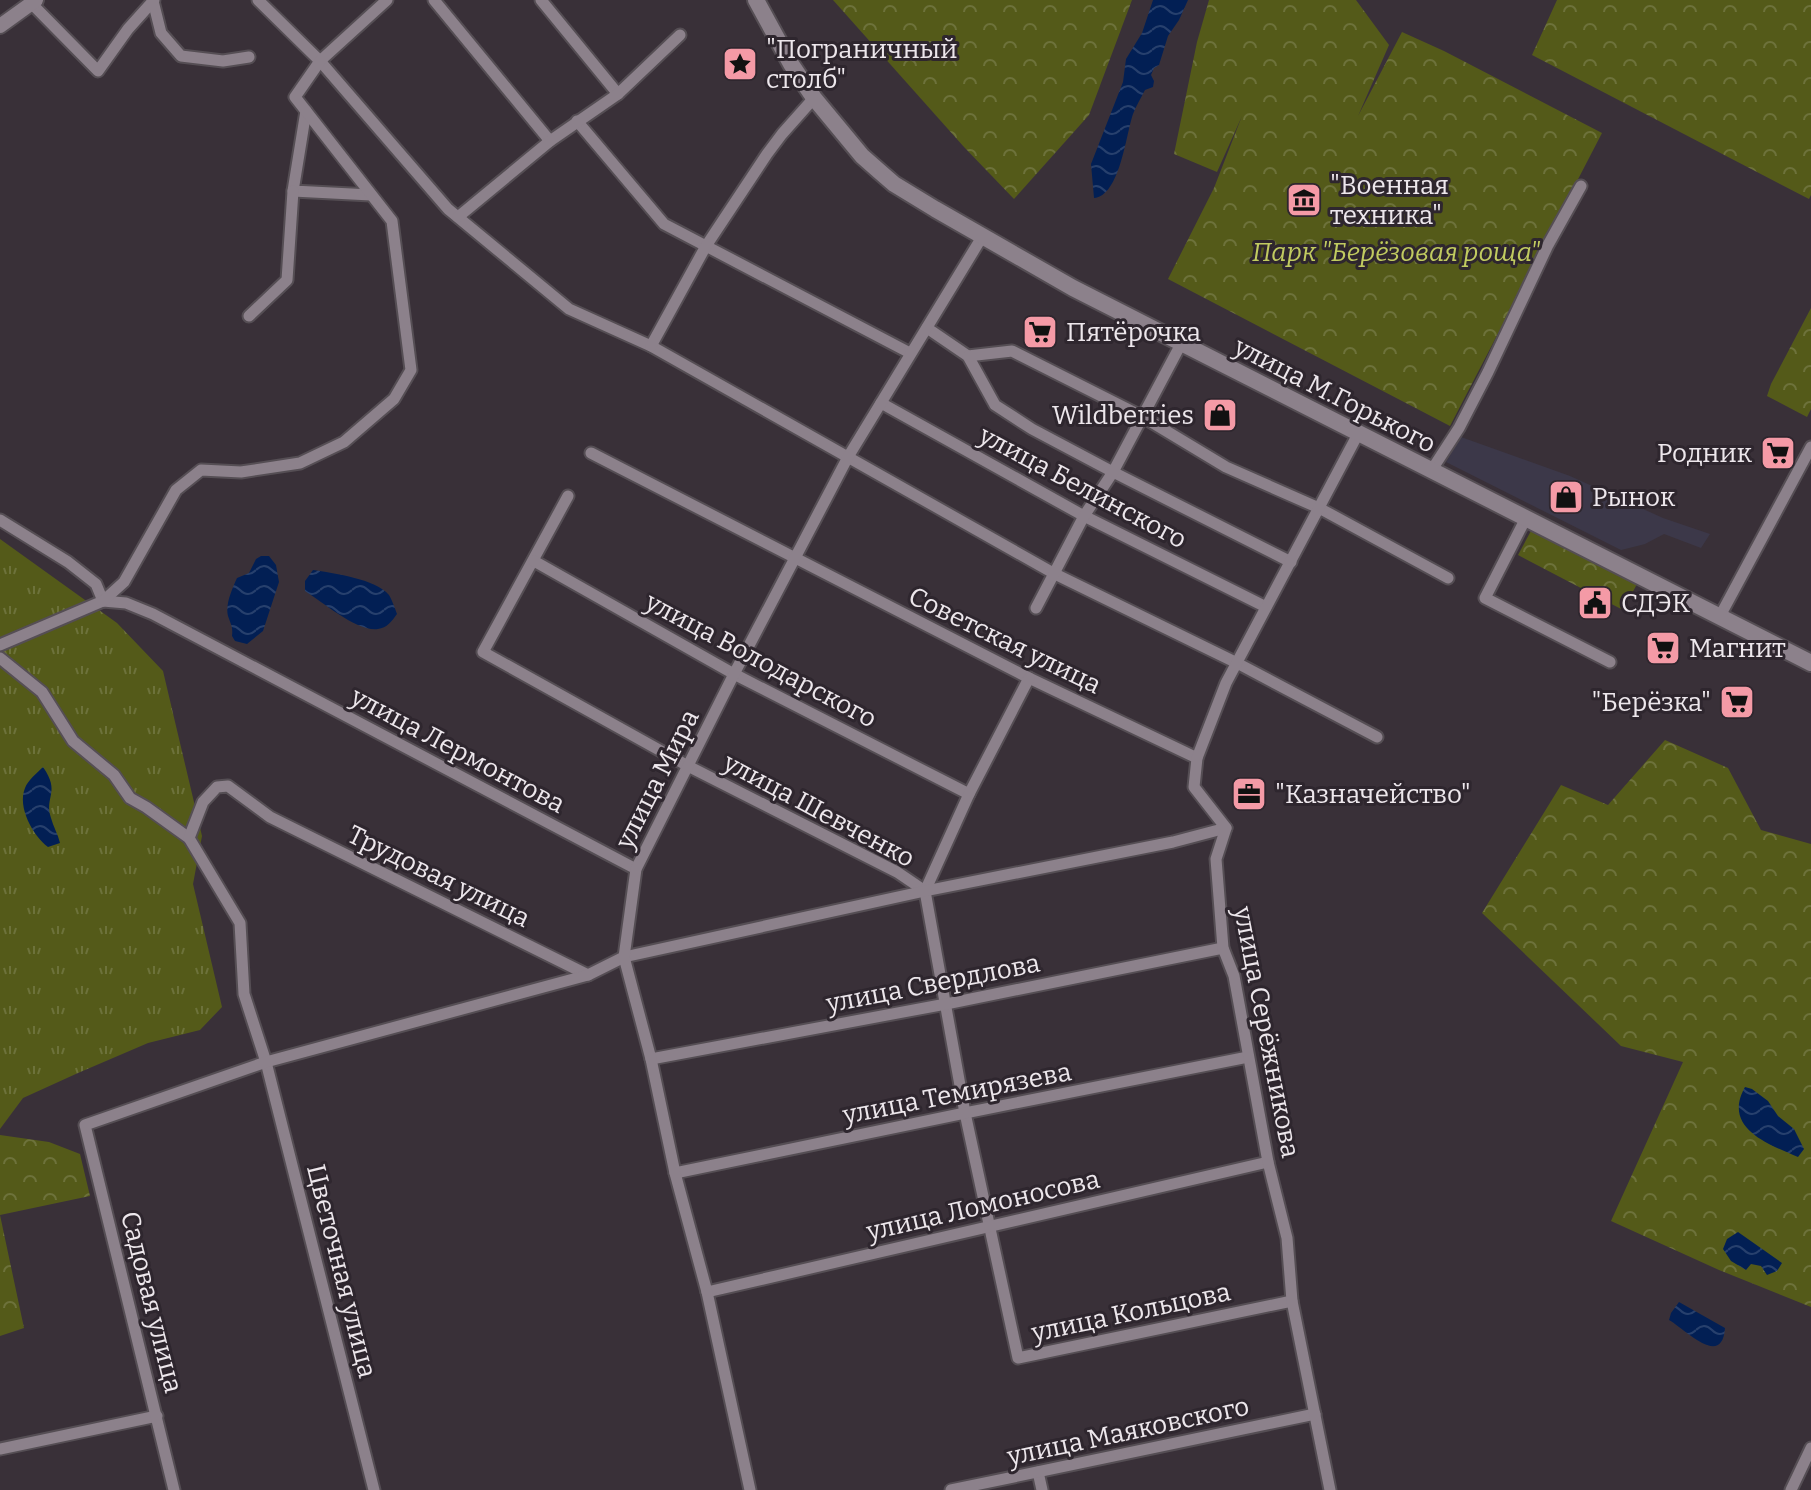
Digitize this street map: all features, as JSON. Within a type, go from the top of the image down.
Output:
[{"type":"main road","name":"улица М.Горького","points":[[756,0],[791,64],[814,98],[852,144],[894,184],[1073,288],[1811,663]]},
{"type":"street","points":[[154,0],[161,33],[181,56],[223,61],[249,57]]},
{"type":"street","points":[[0,26],[33,2],[98,71],[128,29],[154,0]]},
{"type":"street","points":[[258,0],[320,61],[448,209],[569,309],[651,346],[1055,574],[1237,663],[1377,737]]},
{"type":"street","points":[[0,645],[103,601],[124,582],[176,490],[201,470],[241,472],[300,463],[344,442],[394,399],[411,370],[392,221],[295,97],[320,61],[387,0]]},
{"type":"street","points":[[434,0],[550,141]]},
{"type":"street","points":[[541,0],[618,94]]},
{"type":"street","points":[[458,217],[550,141],[618,94],[680,35]]},
{"type":"street","points":[[651,346],[706,246],[767,154],[814,98]]},
{"type":"street","points":[[249,316],[287,280],[293,191],[306,111]]},
{"type":"street","points":[[577,121],[664,224],[910,353]]},
{"type":"street","points":[[1431,471],[1466,414],[1548,245],[1581,186]]},
{"type":"street","points":[[293,191],[371,195]]},
{"type":"street","name":"улица Мира","points":[[750,1490],[707,1292],[675,1173],[651,1059],[624,957],[636,869],[848,457],[982,237]]},
{"type":"street","points":[[927,328],[968,356],[995,405],[1032,429],[1291,562]]},
{"type":"street","points":[[1036,608],[1181,344]]},
{"type":"street","points":[[968,356],[1012,351],[1143,417],[1226,467],[1319,508],[1448,578]]},
{"type":"street","name":"улица Белинского","points":[[881,403],[1084,516],[1266,607]]},
{"type":"street","points":[[266,1062],[588,975],[624,957],[925,891],[1173,842],[1226,828],[1194,787],[1197,758],[1226,683],[1358,434]]},
{"type":"street","points":[[1720,616],[1811,447]]},
{"type":"street","name":"Советская улица","points":[[591,453],[1029,678],[1197,758]]},
{"type":"street","points":[[534,561],[568,496]]},
{"type":"street","points":[[1526,518],[1485,598],[1610,662]]},
{"type":"street","points":[[0,520],[68,562],[96,584],[103,601]]},
{"type":"street","name":"улица Шевченко","points":[[534,561],[483,652],[688,766],[897,872],[925,891]]},
{"type":"street","name":"улица Володарского","points":[[534,561],[734,674],[969,794]]},
{"type":"street","name":"улица Лермонтова","points":[[103,601],[126,603],[153,614],[636,869]]},
{"type":"street","points":[[0,658],[42,692],[73,741],[114,775],[130,798],[189,838]]},
{"type":"street","points":[[990,1225],[965,1113],[925,891],[969,794],[1029,678]]},
{"type":"street","name":"Трудовая улица","points":[[189,838],[203,802],[217,787],[228,786],[270,817],[588,975]]},
{"type":"street","name":"улица Серёжникова","points":[[1226,828],[1216,859],[1223,948],[1234,976],[1268,1162],[1287,1238],[1292,1301],[1330,1490]]},
{"type":"street","name":"Цветочная улица","points":[[189,838],[240,923],[244,994],[266,1062],[374,1490]]},
{"type":"street","name":"улица Свердлова","points":[[651,1059],[1223,948]]},
{"type":"street","name":"улица Темирязева","points":[[675,1173],[1248,1057]]},
{"type":"street","name":"Садовая улица","points":[[174,1490],[85,1125],[266,1062]]},
{"type":"street","name":"улица Ломоносова","points":[[707,1292],[1268,1162]]},
{"type":"street","name":"улица Кольцова","points":[[990,1225],[1018,1358],[1292,1301]]},
{"type":"street","name":"улица Маяковского","points":[[951,1490],[1315,1414]]},
{"type":"street","points":[[0,1449],[157,1416]]},
{"type":"street","points":[[1791,1490],[1811,1448]]},
{"type":"street","points":[[1038,1472],[1042,1490]]},
{"type":"shaded area","name":"Рынок","points":[[1461,437],[1570,476],[1663,518],[1710,534],[1701,548],[1664,534],[1645,544],[1621,550],[1446,462]]},
{"type":"green space","points":[[833,0],[1132,0],[1089,115],[1014,199]]},
{"type":"green space","name":"Парк \"Берёзовая роща\"","points":[[1209,0],[1356,0],[1389,45],[1358,116],[1402,32],[1602,133],[1450,426],[1168,279],[1214,188],[1242,116],[1217,172],[1174,154]]},
{"type":"green space","points":[[1557,0],[1811,0],[1809,199],[1532,55]]},
{"type":"green space","points":[[1811,308],[1811,409],[1807,417],[1767,396]]},
{"type":"green space","points":[[1532,529],[1637,584],[1623,610],[1518,555]]},
{"type":"green space","points":[[0,539],[117,623],[163,671],[202,836],[193,884],[222,1007],[200,1030],[148,1043],[23,1098],[0,1129]]},
{"type":"green space","points":[[1665,740],[1728,768],[1761,830],[1811,844],[1811,1307],[1611,1221],[1683,1062],[1621,1046],[1482,913],[1561,785],[1608,805]]},
{"type":"green space","points":[[0,1135],[49,1142],[80,1154],[90,1196],[0,1215]]},
{"type":"green space","points":[[0,1215],[24,1328],[0,1336]]},
{"type":"water","points":[[1153,0],[1188,0],[1168,36],[1159,65],[1151,75],[1153,87],[1145,90],[1134,111],[1116,176],[1103,195],[1094,198],[1091,164],[1123,82],[1126,59],[1142,33]]},
{"type":"water","points":[[261,556],[269,556],[276,565],[279,582],[263,631],[247,644],[235,641],[232,636],[228,602],[237,578],[249,573]]},
{"type":"water","points":[[313,570],[354,578],[383,589],[397,614],[387,626],[378,629],[350,621],[305,591],[305,581]]},
{"type":"water","points":[[43,767],[51,783],[49,811],[60,843],[48,847],[32,829],[23,804],[26,785]]},
{"type":"water","points":[[1745,1087],[1768,1101],[1778,1116],[1794,1129],[1804,1149],[1798,1157],[1762,1140],[1744,1124],[1739,1113],[1739,1101]]},
{"type":"water","points":[[1738,1232],[1782,1263],[1777,1271],[1767,1275],[1761,1266],[1751,1264],[1746,1270],[1731,1261],[1723,1249],[1727,1239]]},
{"type":"water","points":[[1679,1302],[1725,1328],[1717,1345],[1702,1343],[1669,1320]]},
{"type":"place","name":"\"Пограничный столб\"","points":[[740,64]]},
{"type":"place","name":"\"Военная техника\"","points":[[1304,200]]},
{"type":"place","name":"Пятёрочка","points":[[1040,332]]},
{"type":"place","name":"Wildberries","points":[[1220,415]]},
{"type":"place","name":"Родник","points":[[1778,453]]},
{"type":"place","name":"Рынок","points":[[1566,497]]},
{"type":"place","name":"СДЭК","points":[[1595,603]]},
{"type":"place","name":"Магнит","points":[[1663,648]]},
{"type":"place","name":"\"Берёзка\"","points":[[1737,702]]},
{"type":"place","name":"\"Казначейство\"","points":[[1249,794]]}]
